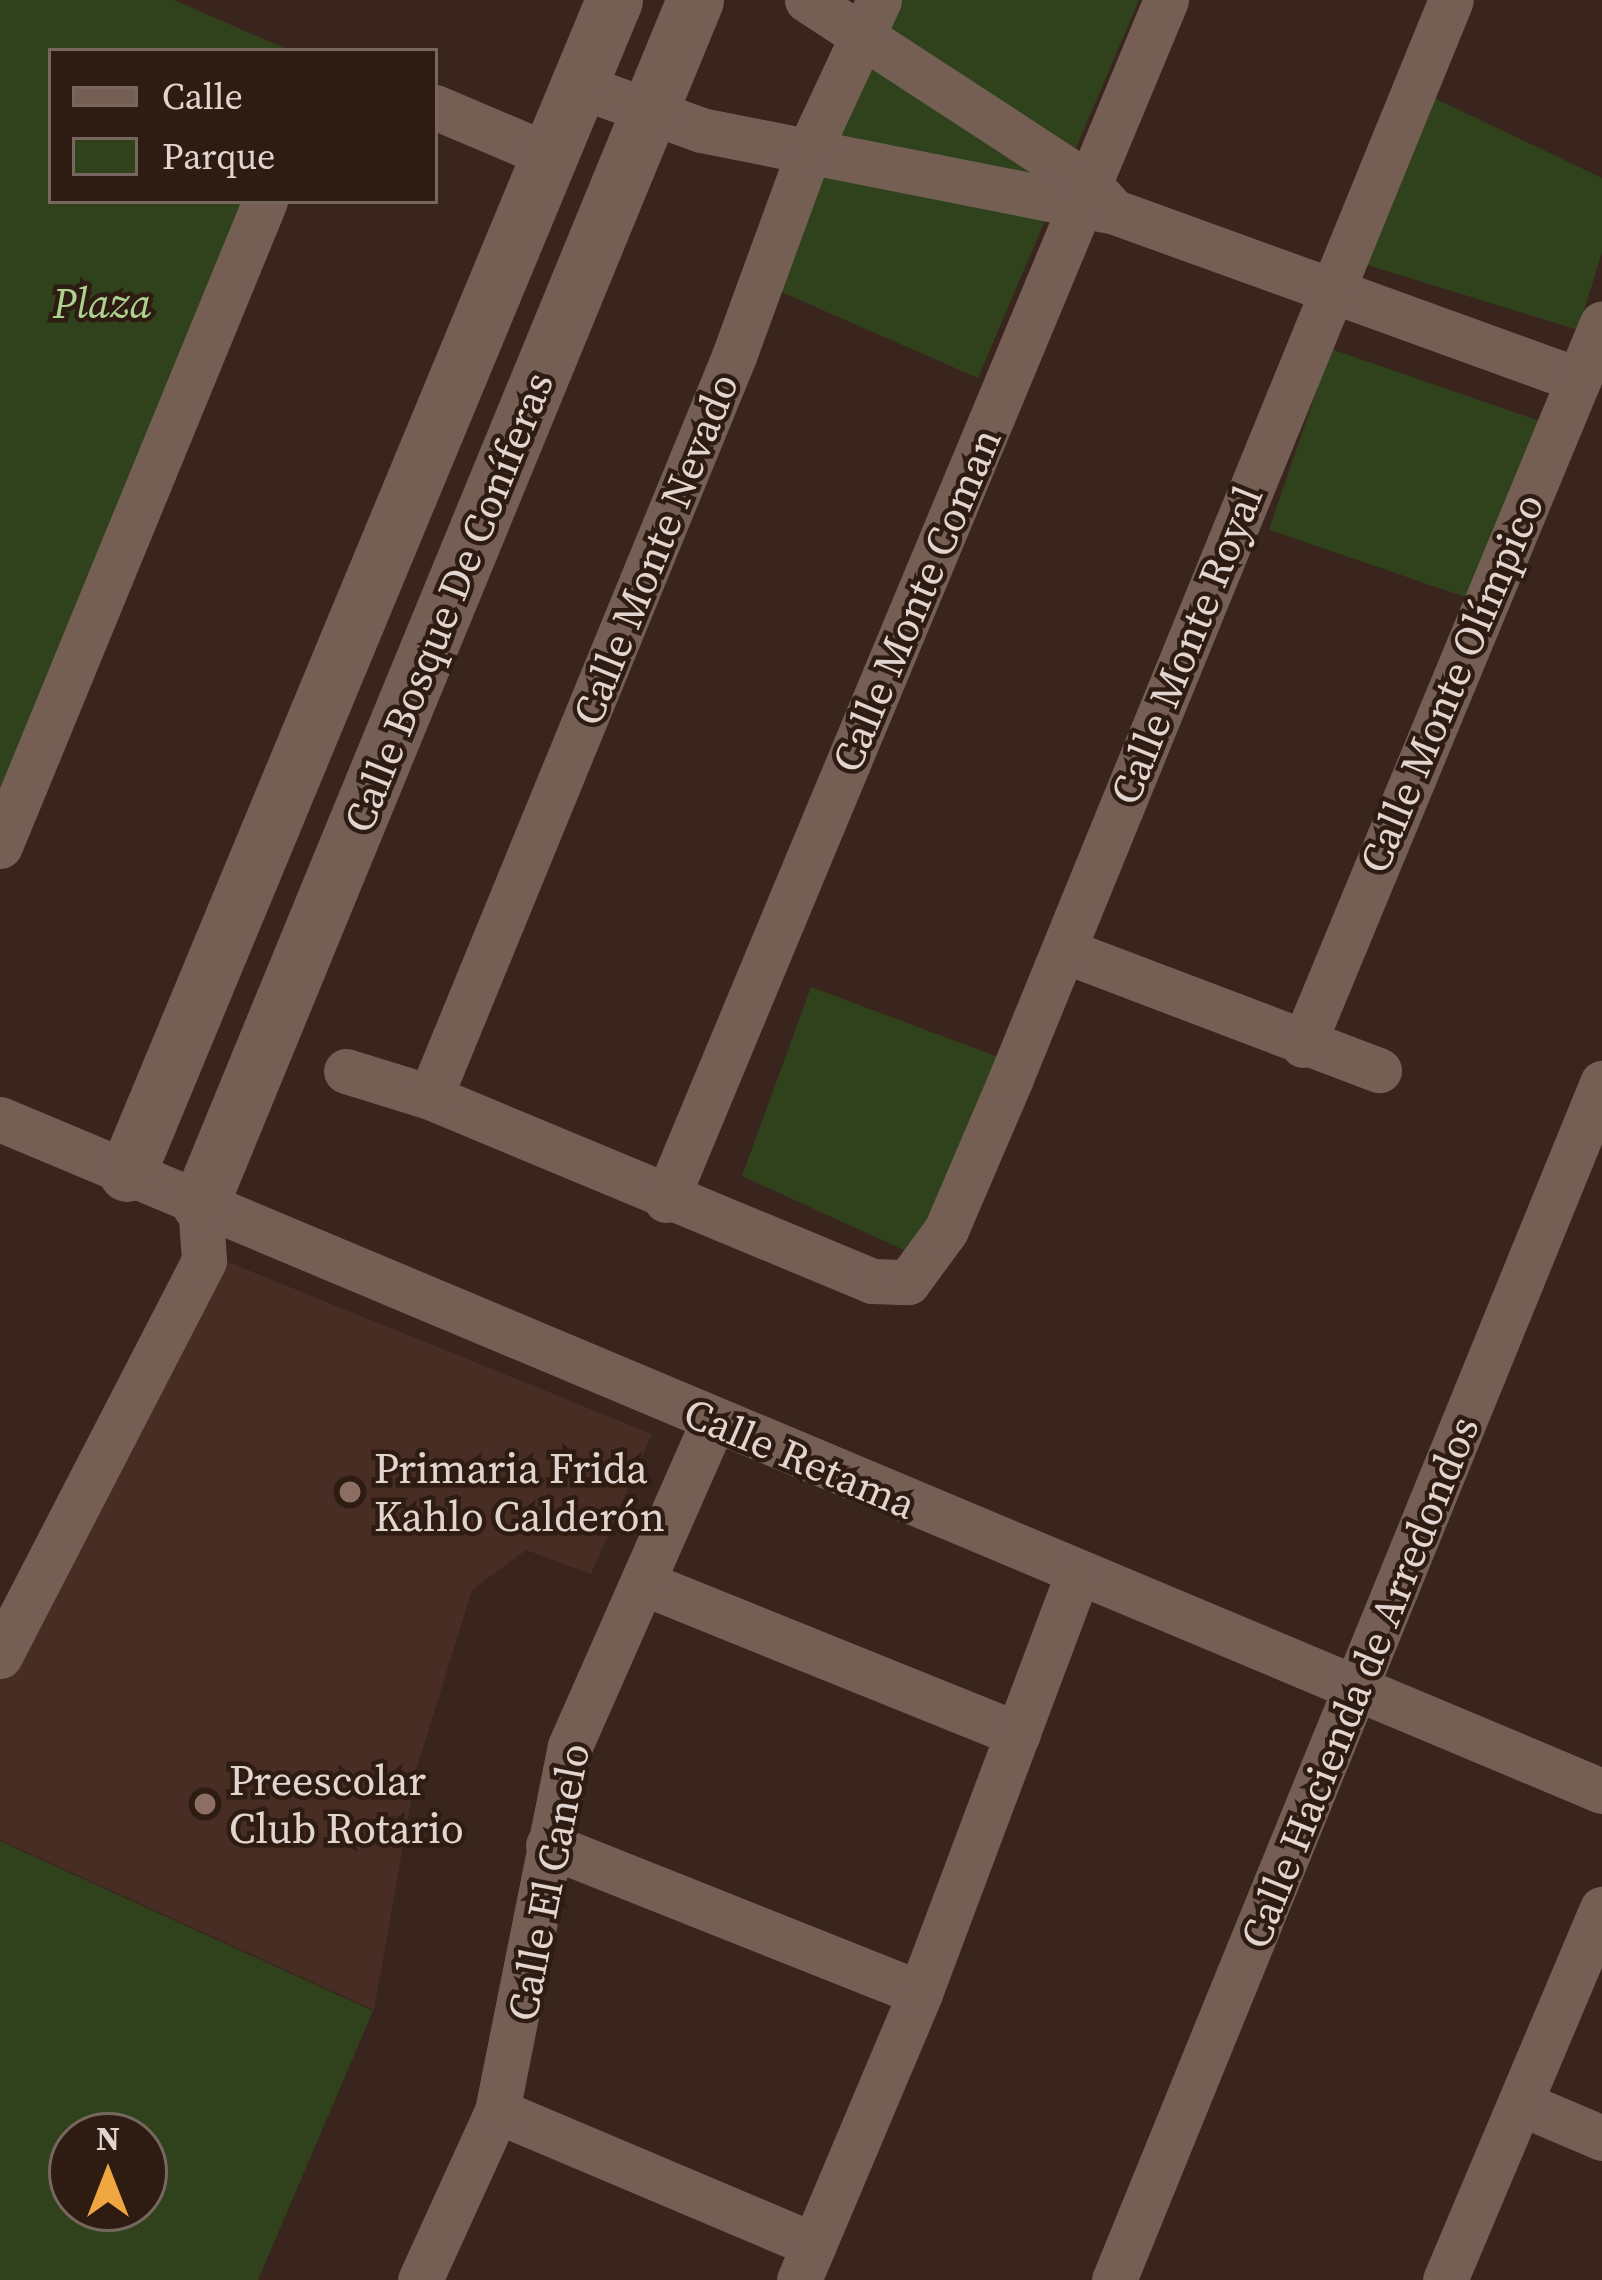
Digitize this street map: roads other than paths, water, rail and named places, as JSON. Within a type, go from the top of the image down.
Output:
[{"type":"street","name":"Calle Bosque De Coníferas","points":[[128,1173],[614,0]]},
{"type":"street","name":"Calle Bosque De Coníferas","points":[[200,1204],[695,0]]},
{"type":"street","points":[[807,0],[870,20],[1095,201]]},
{"type":"street","name":"Calle Monte Coman","points":[[666,1200],[1095,201],[1166,0]]},
{"type":"street","name":"Calle Monte Royal","points":[[666,1200],[872,1281],[908,1282],[946,1230],[1065,951],[1327,293],[1451,0]]},
{"type":"street","name":"Calle Monte Nevado","points":[[430,1097],[734,356],[811,146],[870,20]]},
{"type":"street","points":[[577,85],[718,134],[811,146],[1095,201],[1327,293],[1578,380]]},
{"type":"street","points":[[438,108],[548,155]]},
{"type":"street","points":[[0,846],[265,204]]},
{"type":"street","name":"Calle Monte Olímpico","points":[[1303,1045],[1602,323]]},
{"type":"street","points":[[1065,951],[1379,1070]]},
{"type":"street","points":[[346,1071],[430,1097],[666,1200]]},
{"type":"street","name":"Calle Hacienda de Arredondos","points":[[1114,2280],[1361,1690],[1602,1083]]},
{"type":"street","name":"Calle Retama","points":[[0,1119],[1602,1792]]},
{"type":"street","points":[[0,1656],[204,1260],[200,1204]]},
{"type":"street","name":"Calle El Canelo","points":[[420,2280],[497,2111],[570,1746],[646,1584],[713,1422]]},
{"type":"street","points":[[497,2111],[806,2262],[920,1994],[1077,1575]]},
{"type":"street","points":[[646,1584],[1018,1734]]},
{"type":"street","points":[[548,1846],[920,1994]]},
{"type":"street","points":[[1445,2280],[1602,1909]]},
{"type":"street","points":[[1522,2104],[1602,2138]]},
{"type":"place","name":"Primaria Frida Kahlo Calderón","points":[[350,1492]]},
{"type":"place","name":"Preescolar Club Rotario","points":[[205,1804]]},
{"type":"park label","name":"Plaza","points":[[102,303]]}]
